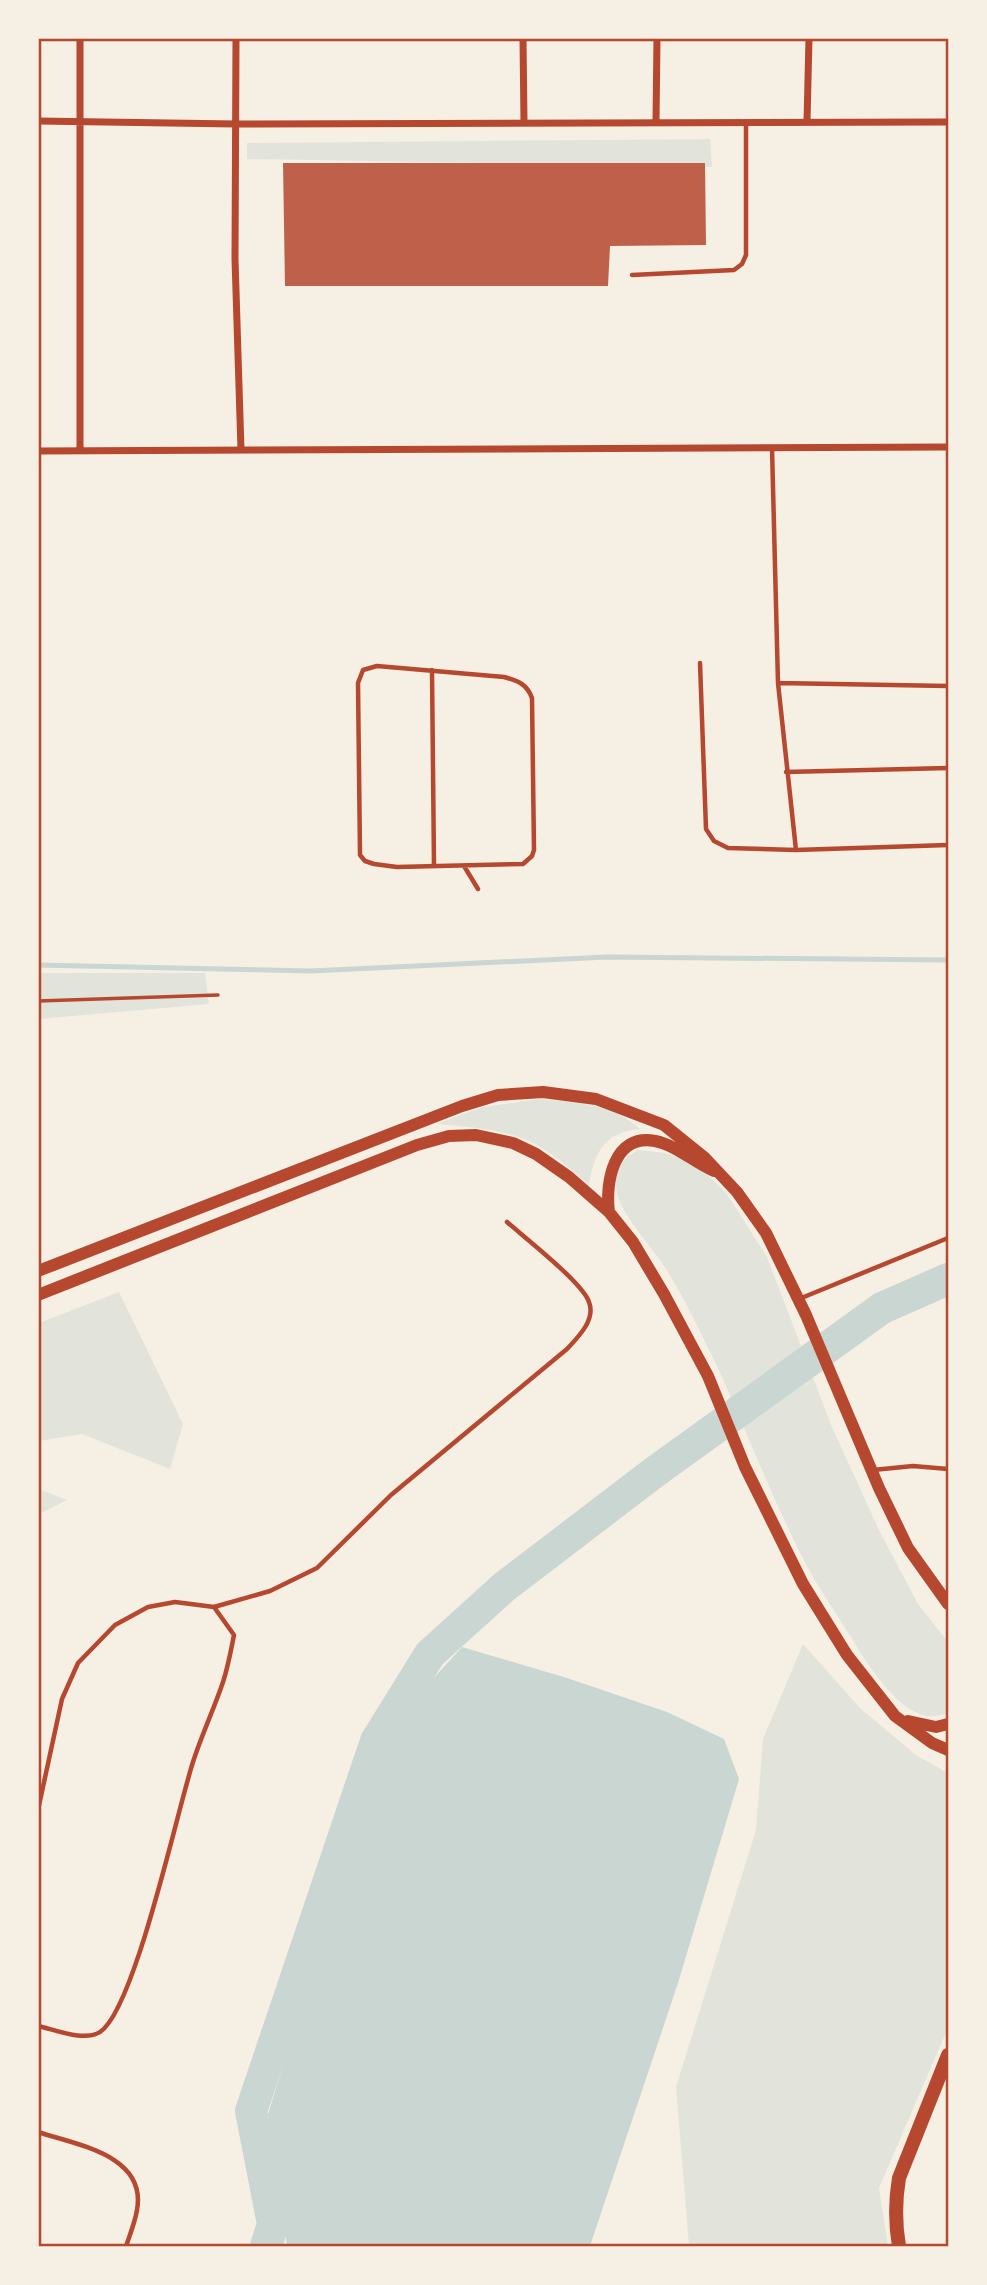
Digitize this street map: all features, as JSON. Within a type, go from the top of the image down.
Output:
[{"type":"highway","points":[[899,2246],[895,2225],[895,2200],[899,2178],[948,2055]]},
{"type":"main road","points":[[38,1271],[462,1105],[498,1095],[543,1092],[596,1099],[664,1125],[686,1140],[737,1192],[766,1233],[806,1315],[908,1548],[948,1604]]},
{"type":"main road","points":[[641,1140],[646,1118]]},
{"type":"main road","points":[[38,1295],[417,1145],[449,1136],[476,1135],[513,1143],[536,1154],[569,1177],[609,1212],[633,1242],[708,1376],[745,1467],[803,1584],[848,1655],[895,1716],[932,1743],[948,1750]]},
{"type":"main road","points":[[609,1212],[607,1183],[615,1162],[623,1151],[641,1140],[657,1141],[721,1174]]},
{"type":"main road","points":[[895,1716],[921,1725],[936,1727],[948,1724]]},
{"type":"street","points":[[80,38],[80,450]]},
{"type":"street","points":[[236,38],[234,259],[241,450]]},
{"type":"street","points":[[523,38],[524,124]]},
{"type":"street","points":[[656,122],[657,38]]},
{"type":"street","points":[[807,122],[809,38]]},
{"type":"street","points":[[38,121],[236,124],[948,122]]},
{"type":"street","points":[[38,451],[948,447]]},
{"type":"lane","points":[[632,275],[734,270],[742,264],[746,255],[746,122]]},
{"type":"lane","points":[[772,448],[778,683],[796,850]]},
{"type":"lane","points":[[700,663],[706,829],[714,841],[729,848],[796,850],[948,845]]},
{"type":"lane","points":[[369,667],[504,677],[521,682],[529,689],[532,698],[532,856],[523,864],[464,866],[397,867],[374,864],[365,861],[360,855],[360,676],[363,670],[369,667]]},
{"type":"lane","points":[[432,670],[434,866]]},
{"type":"lane","points":[[778,683],[948,686]]},
{"type":"lane","points":[[786,772],[948,768]]},
{"type":"lane","points":[[464,866],[478,889]]},
{"type":"lane","points":[[38,1810],[62,1699],[78,1663],[115,1625],[148,1607],[175,1602],[214,1607],[270,1591],[317,1568],[391,1495],[567,1349],[585,1328],[590,1316],[590,1302],[580,1288],[507,1222]]},
{"type":"lane","points":[[798,1299],[948,1238]]},
{"type":"lane","points":[[872,1470],[913,1466],[948,1469]]},
{"type":"lane","points":[[38,2026],[89,2037],[100,2032],[111,2022],[128,1985],[142,1946],[193,1761],[224,1681],[234,1635],[214,1607]]},
{"type":"lane","points":[[38,2132],[101,2152],[126,2168],[137,2185],[138,2209],[126,2246]]},
{"type":"path","points":[[38,1001],[218,995]]},
{"type":"shaded area","points":[[710,139],[712,167],[247,159],[247,143]]},
{"type":"shaded area","points":[[39,973],[205,973],[209,1004],[39,1019]]},
{"type":"shaded area","points":[[540,1099],[605,1109],[618,1114],[640,1129],[618,1135],[603,1146],[594,1163],[589,1185],[554,1156],[530,1142],[491,1130],[436,1124],[483,1107]]},
{"type":"shaded area","points":[[639,1150],[680,1158],[708,1175],[727,1194],[767,1257],[832,1427],[879,1530],[918,1604],[948,1642],[948,1713],[922,1715],[894,1696],[869,1666],[812,1575],[784,1520],[695,1322],[666,1269],[631,1222],[620,1202],[616,1186],[617,1173],[627,1157]]},
{"type":"shaded area","points":[[119,1292],[183,1424],[170,1469],[82,1434],[39,1441],[39,1323]]},
{"type":"shaded area","points":[[39,1489],[67,1500],[39,1514]]},
{"type":"shaded area","points":[[803,1644],[860,1708],[916,1755],[948,1773],[948,2028],[879,2188],[888,2246],[689,2246],[676,2087],[756,1830],[763,1739]]},
{"type":"shaded area","points":[[462,1647],[567,1678],[667,1712],[724,1739],[739,1779],[678,1983],[590,2246],[287,2246],[268,2114],[343,1873],[382,1761],[421,1692]]},
{"type":"building","points":[[283,163],[705,163],[706,245],[610,246],[608,286],[285,286]]},
{"type":"waterway","points":[[38,965],[311,971],[607,957],[948,960]]},
{"type":"waterway","points":[[266,2246],[273,2224],[251,2111],[376,1741],[430,1654],[504,1587],[656,1471],[882,1308],[948,1279]]}]
